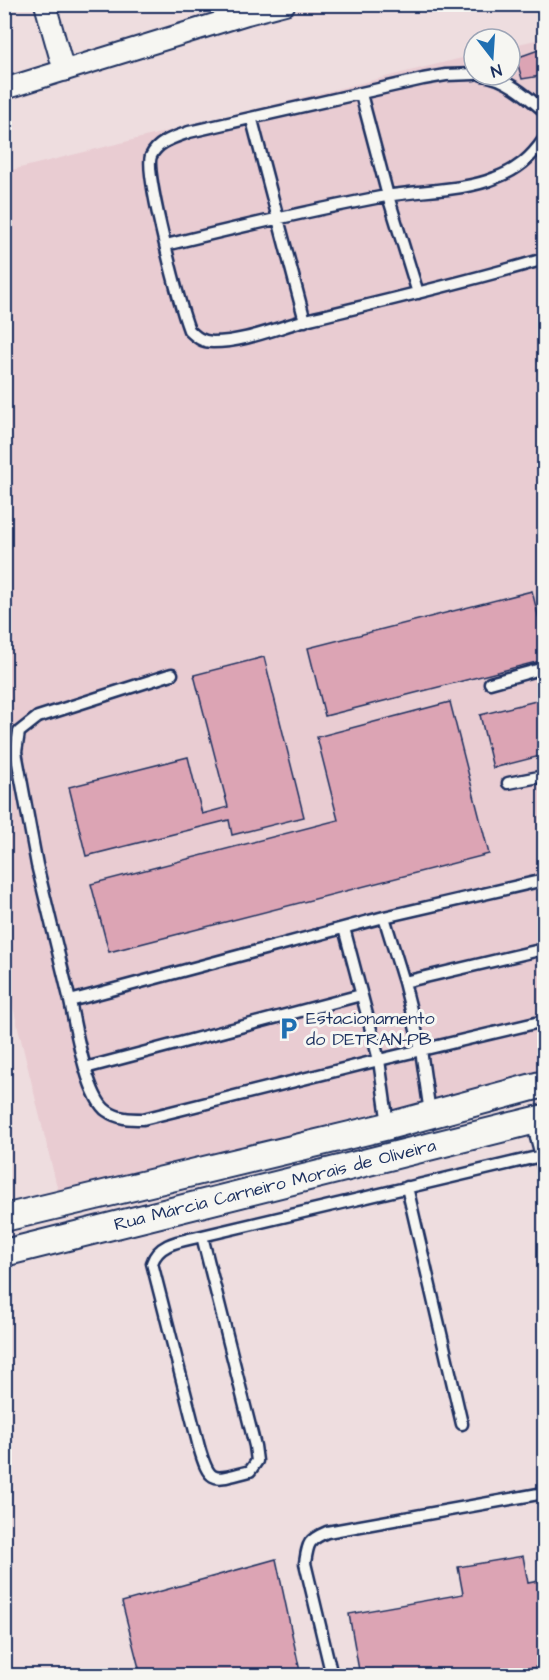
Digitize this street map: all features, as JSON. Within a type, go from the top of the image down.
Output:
[{"type":"street","points":[[45,4],[64,71]]},
{"type":"street","points":[[4,89],[246,9],[285,4]]},
{"type":"street","name":"Rua Márcia Carneiro Morais de Oliveira","points":[[4,1218],[388,1126],[544,1084]]},
{"type":"street","name":"Rua Márcia Carneiro Morais de Oliveira","points":[[4,1253],[538,1120]]},
{"type":"lane","points":[[462,74],[446,75],[252,120],[189,132],[171,138],[156,148],[149,169],[153,193],[187,324],[196,337],[211,342],[239,339],[544,259]]},
{"type":"lane","points":[[511,87],[528,97],[544,111]]},
{"type":"lane","points":[[361,94],[388,196],[418,293]]},
{"type":"lane","points":[[252,120],[304,321]]},
{"type":"lane","points":[[166,245],[388,196],[493,180],[525,162],[544,139]]},
{"type":"lane","points":[[490,683],[544,668]]},
{"type":"lane","points":[[172,674],[38,717],[19,732],[16,752],[37,865],[85,1068],[97,1101],[106,1111],[120,1118],[143,1119],[544,1021]]},
{"type":"lane","points":[[508,783],[544,776]]},
{"type":"lane","points":[[70,1001],[384,917],[544,880]]},
{"type":"lane","points":[[384,917],[404,982],[421,1050],[430,1113]]},
{"type":"lane","points":[[344,928],[379,1060],[388,1126]]},
{"type":"lane","points":[[404,982],[544,949]]},
{"type":"lane","points":[[85,1068],[361,995]]},
{"type":"lane","points":[[538,1120],[544,1171]]},
{"type":"lane","points":[[202,1236],[255,1446],[256,1461],[250,1471],[219,1479],[210,1476],[204,1466],[152,1263],[155,1254],[165,1246],[202,1236],[541,1156]]},
{"type":"lane","points":[[407,1187],[462,1424]]},
{"type":"lane","points":[[332,1676],[305,1563],[312,1539],[327,1532],[544,1493]]},
{"type":"lane","points":[[528,1676],[544,1672]]},
{"type":"shaded area","points":[[544,38],[544,1072],[58,1191],[4,970],[4,172],[462,58],[462,87],[522,87],[522,43]]},
{"type":"building","points":[[544,48],[544,92],[540,76],[522,79],[522,56]]},
{"type":"building","points":[[532,591],[544,639],[544,660],[325,716],[308,648]]},
{"type":"building","points":[[264,657],[304,817],[232,835],[229,820],[86,856],[69,787],[188,757],[202,814],[228,807],[194,675]]},
{"type":"building","points":[[544,699],[544,755],[493,768],[480,715]]},
{"type":"building","points":[[450,702],[489,854],[109,952],[91,884],[338,820],[317,737]]},
{"type":"building","points":[[523,1556],[528,1583],[544,1580],[544,1666],[488,1676],[360,1676],[349,1614],[463,1594],[458,1567]]},
{"type":"building","points":[[276,1559],[301,1676],[141,1676],[122,1602]]},
{"type":"place","name":"Estacionamento do DETRAN-PB","points":[[288,1028]]}]
